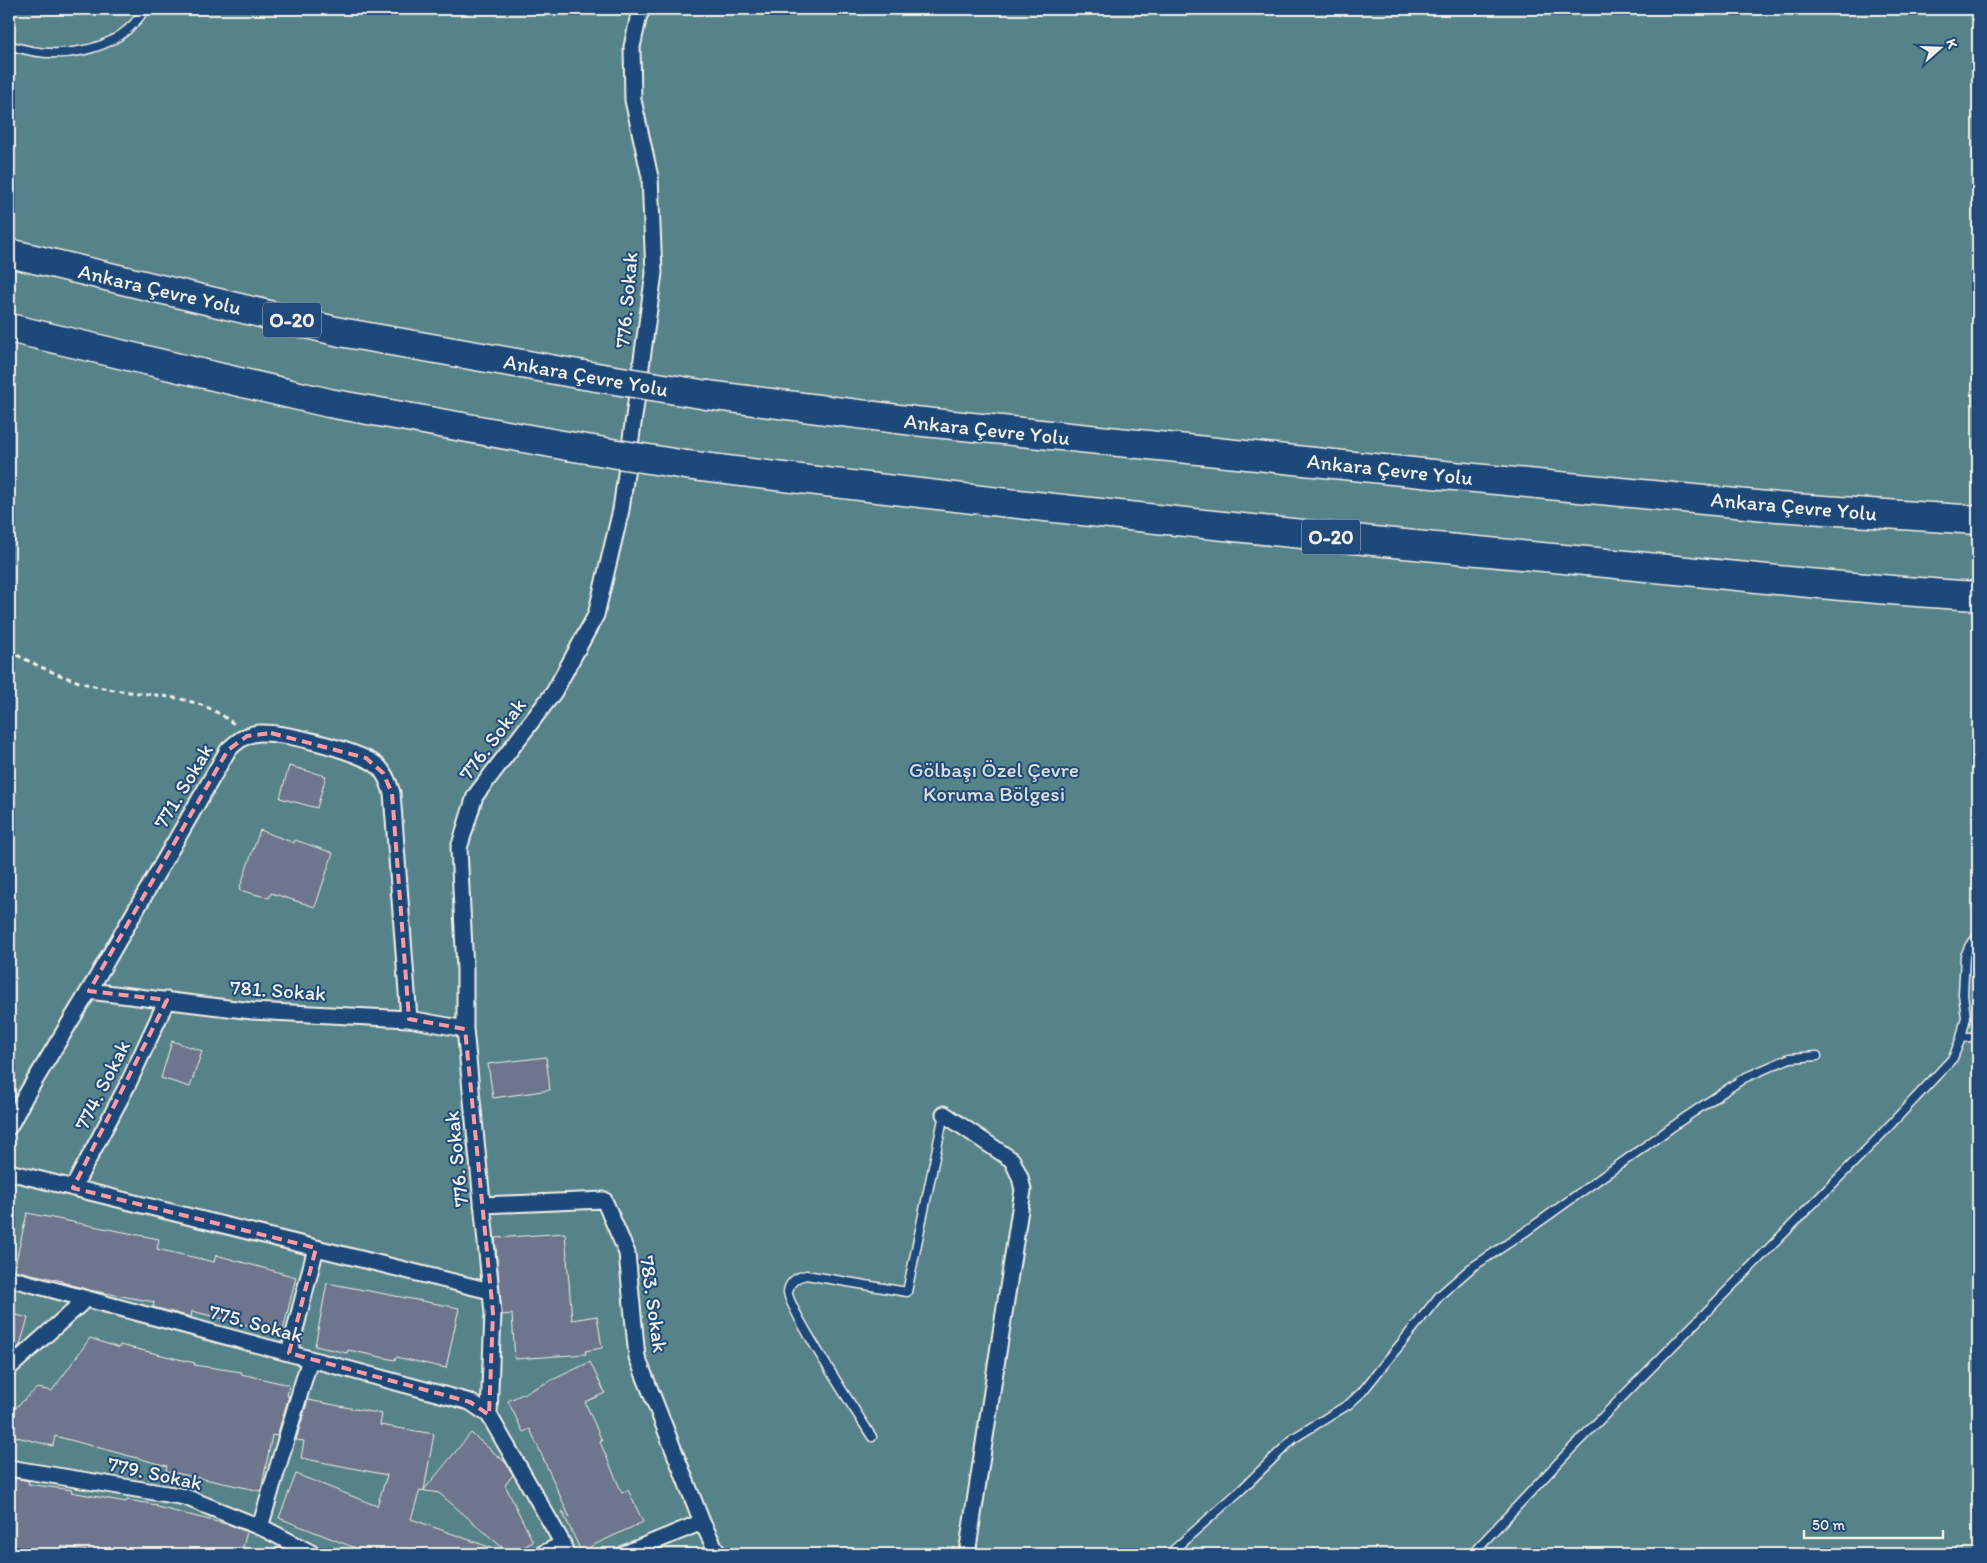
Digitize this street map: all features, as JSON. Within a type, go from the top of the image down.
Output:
[{"type":"highway","name":"Ankara Çevre Yolu","points":[[9,254],[340,332],[707,395],[914,421],[1412,472],[1778,507],[1978,520]]},
{"type":"highway","name":"O-20","points":[[9,328],[330,403],[568,446],[686,465],[914,493],[1404,545],[1764,580],[1978,596]]},
{"type":"street","name":"776. Sokak","points":[[489,1415],[493,1313],[465,1029],[465,970],[459,848],[475,796],[554,692],[596,616],[621,510],[654,274],[650,176],[633,100],[632,47],[639,15],[643,9]]},
{"type":"street","points":[[247,736],[255,733],[271,733],[312,741],[366,758],[378,766],[386,778],[392,793],[409,1019]]},
{"type":"street","name":"771. Sokak","points":[[9,1127],[228,750],[247,736]]},
{"type":"street","name":"781. Sokak","points":[[89,991],[252,1011],[409,1019],[465,1029]]},
{"type":"street","name":"774. Sokak","points":[[73,1188],[128,1084],[167,1000]]},
{"type":"street","points":[[944,1114],[1012,1160],[1020,1177],[1023,1190],[967,1554]]},
{"type":"street","points":[[9,1172],[490,1291]]},
{"type":"street","name":"783. Sokak","points":[[482,1205],[604,1200],[627,1253],[637,1357],[702,1522],[718,1554]]},
{"type":"street","points":[[290,1354],[316,1248]]},
{"type":"street","name":"775. Sokak","points":[[9,1278],[470,1402],[489,1415]]},
{"type":"street","points":[[9,1368],[86,1299]]},
{"type":"street","points":[[260,1527],[310,1359]]},
{"type":"street","points":[[489,1415],[565,1549],[542,1554]]},
{"type":"street","name":"779. Sokak","points":[[9,1468],[185,1497],[260,1527],[313,1554]]},
{"type":"street","points":[[624,1554],[702,1522]]},
{"type":"lane","points":[[9,45],[42,54],[76,52],[98,45],[118,35],[135,21],[145,9]]},
{"type":"lane","points":[[1472,1554],[1574,1446],[1953,1058],[1961,1038],[1966,1017],[1963,994],[1965,956],[1970,945],[1978,937]]},
{"type":"lane","points":[[1961,1038],[1978,1036]]},
{"type":"lane","points":[[1168,1554],[1242,1489],[1294,1438],[1349,1404],[1362,1392],[1440,1295],[1471,1268],[1518,1237],[1686,1116],[1744,1078],[1790,1058],[1817,1056]]},
{"type":"lane","points":[[872,1437],[791,1304],[788,1292],[793,1280],[799,1276],[806,1275],[906,1292],[944,1114]]},
{"type":"path","points":[[9,651],[77,682],[114,690],[153,693],[193,702],[227,718],[247,736]]},
{"type":"highlighted area","points":[[271,733],[366,758],[383,773],[392,793],[409,1019],[465,1029],[493,1313],[489,1415],[470,1402],[289,1353],[316,1248],[73,1188],[167,1000],[89,991],[228,750],[247,736]]},
{"type":"green space","name":"Gölbaşı Özel Çevre Koruma Bölgesi","points":[[9,9],[1978,9],[1978,1554],[9,1554]]},
{"type":"building","points":[[289,766],[326,776],[317,808],[280,798]]},
{"type":"building","points":[[260,830],[294,843],[295,840],[333,853],[315,907],[271,893],[269,898],[239,890]]},
{"type":"building","points":[[172,1041],[202,1051],[190,1087],[161,1078]]},
{"type":"building","points":[[546,1057],[550,1090],[493,1098],[488,1064]]},
{"type":"building","points":[[27,1213],[159,1239],[157,1249],[214,1262],[216,1255],[296,1277],[282,1334],[192,1311],[191,1317],[153,1307],[154,1302],[89,1290],[62,1281],[14,1270]]},
{"type":"building","points":[[565,1233],[572,1320],[597,1316],[602,1348],[585,1351],[586,1354],[515,1359],[512,1314],[502,1315],[495,1238]]},
{"type":"building","points":[[327,1283],[459,1308],[446,1368],[396,1357],[395,1360],[348,1350],[347,1353],[315,1346]]},
{"type":"building","points":[[9,1313],[28,1318],[20,1345],[9,1356]]},
{"type":"building","points":[[90,1338],[119,1348],[120,1345],[195,1363],[194,1365],[242,1372],[241,1374],[289,1385],[287,1396],[289,1396],[277,1436],[272,1435],[261,1491],[166,1471],[167,1466],[55,1436],[53,1446],[9,1435],[9,1414],[37,1388],[52,1391]]},
{"type":"building","points":[[590,1362],[605,1393],[585,1402],[622,1493],[628,1490],[643,1522],[581,1551],[562,1511],[570,1518],[530,1429],[523,1432],[508,1401]]},
{"type":"building","points":[[308,1400],[382,1414],[380,1425],[434,1434],[424,1490],[471,1433],[506,1463],[513,1475],[505,1485],[533,1542],[510,1554],[439,1493],[420,1490],[411,1519],[503,1552],[502,1554],[362,1554],[363,1551],[279,1518],[296,1474],[377,1506],[387,1475],[301,1458],[304,1441],[296,1440]]},
{"type":"building","points":[[9,1477],[29,1481],[28,1484],[72,1490],[71,1492],[126,1502],[127,1500],[157,1505],[157,1507],[230,1525],[247,1532],[241,1554],[104,1554],[62,1546],[60,1554],[29,1554],[9,1549]]}]
